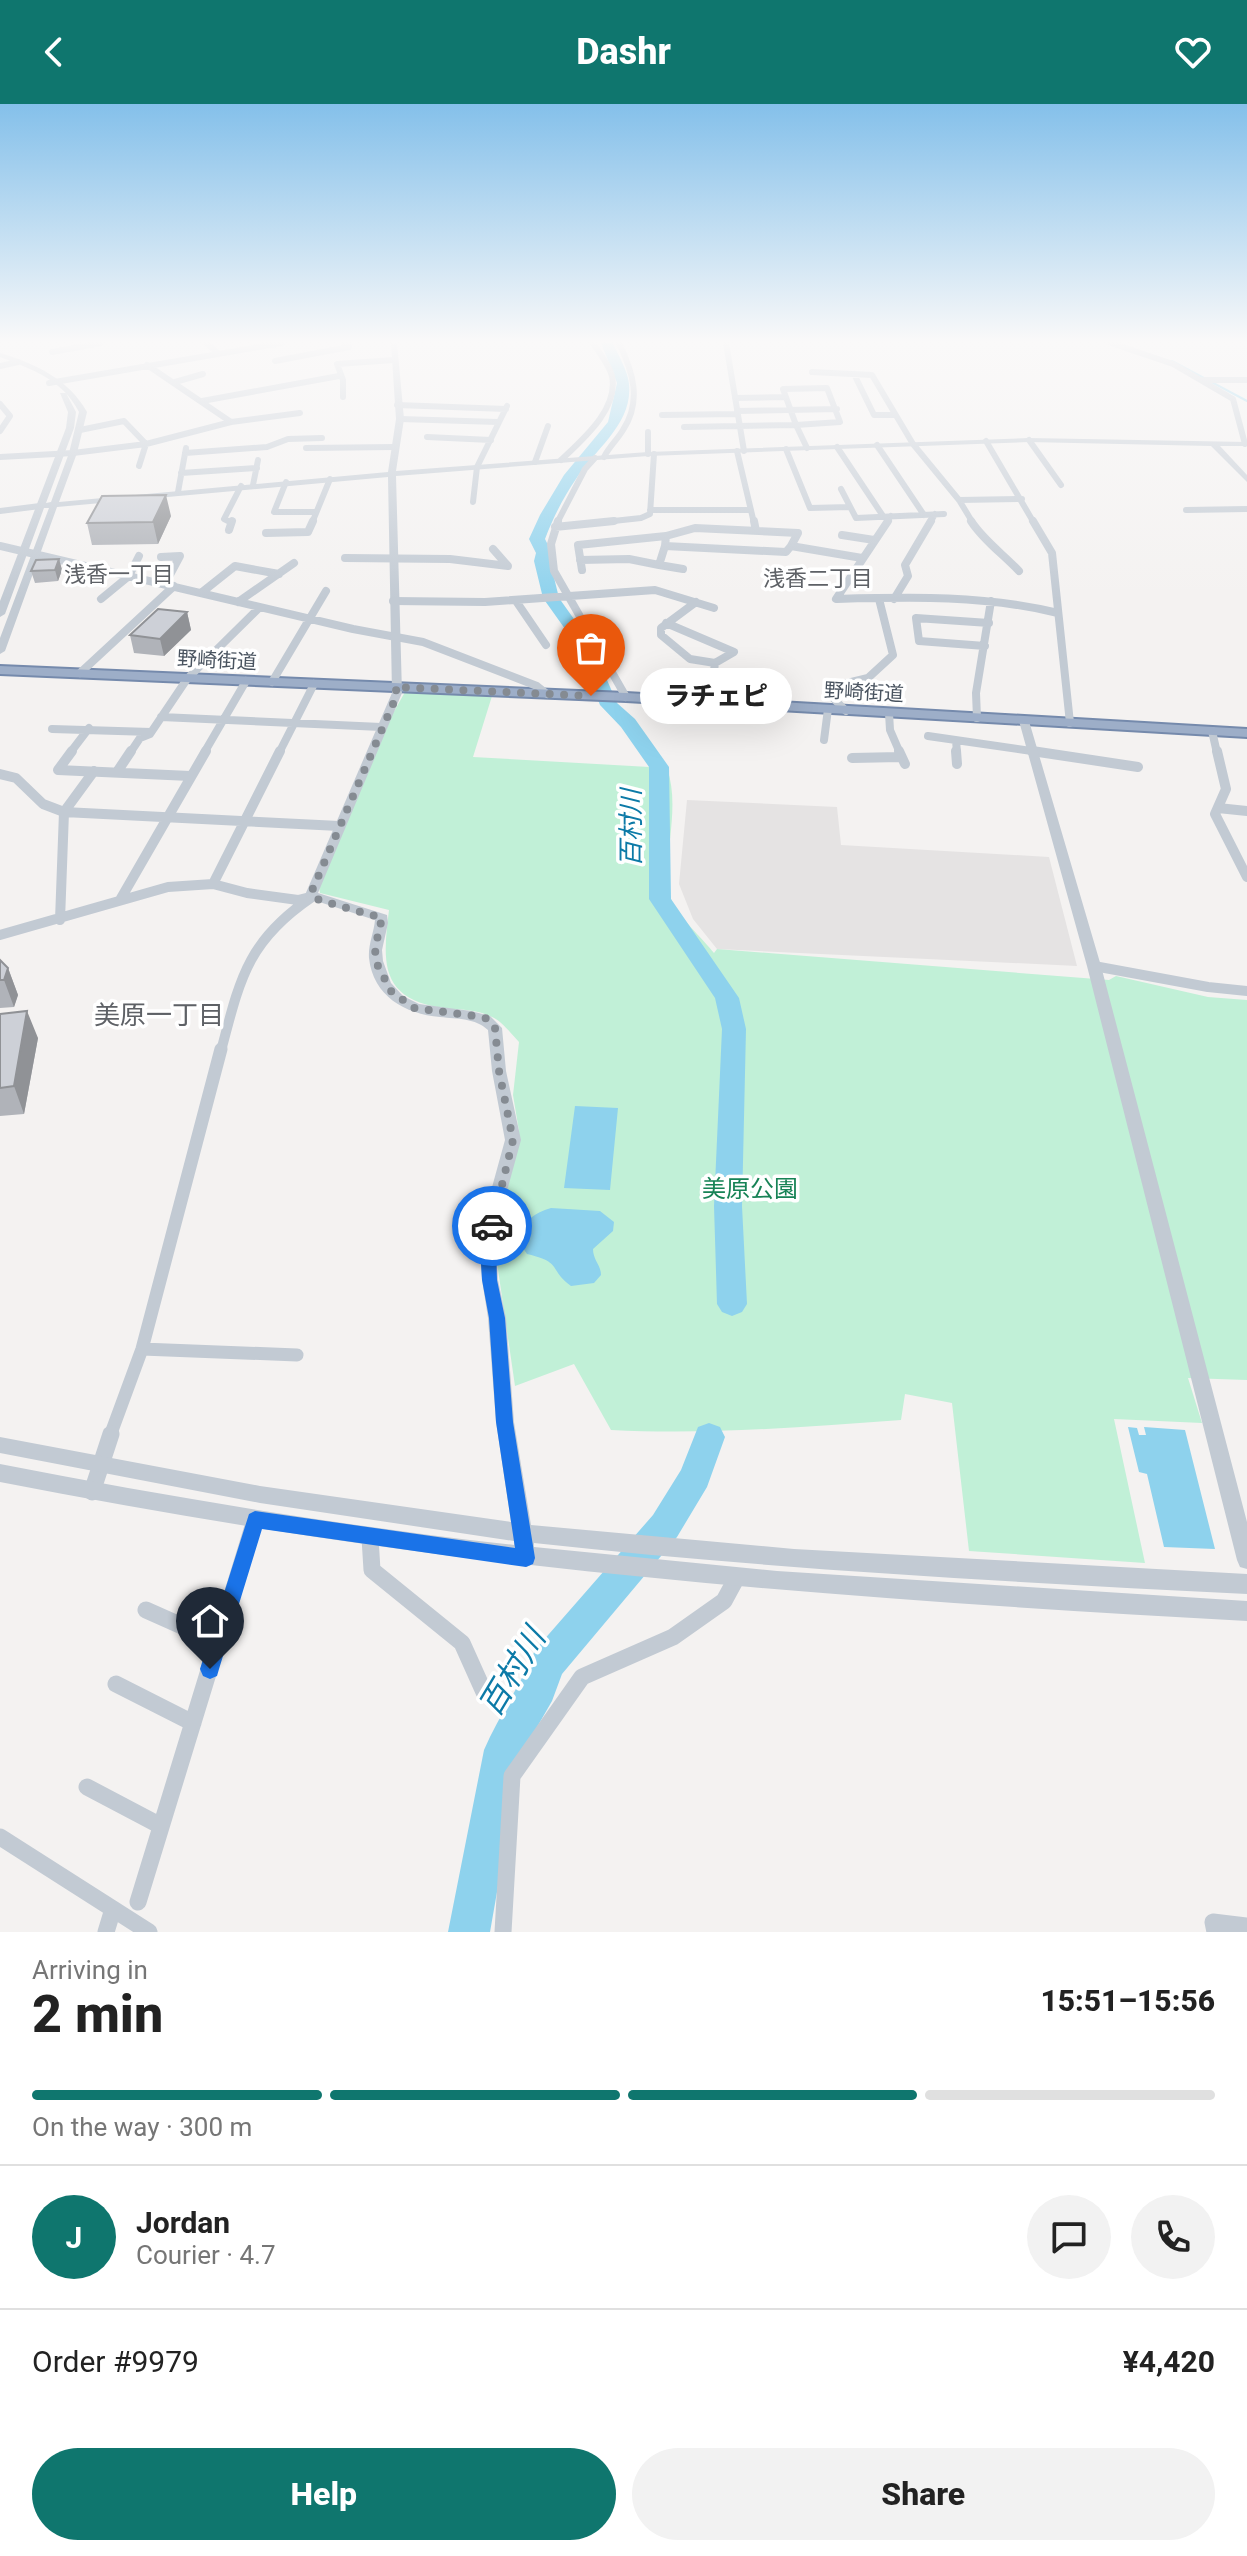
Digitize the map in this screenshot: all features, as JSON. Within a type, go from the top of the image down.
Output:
[{"type":"highway","name":"野崎街道","points":[[0,670],[622,697],[1247,733]]},
{"type":"street","points":[[0,614],[62,454],[68,428]]},
{"type":"street","points":[[0,651],[80,430],[88,428]]},
{"type":"street","points":[[131,428],[146,444]]},
{"type":"street","points":[[0,457],[62,454],[146,444],[210,428]]},
{"type":"street","points":[[92,1492],[142,1349],[195,1143],[247,961],[264,933],[312,897],[397,693],[392,474],[398,428]]},
{"type":"street","points":[[473,502],[477,467],[496,428]]},
{"type":"street","points":[[535,462],[547,428]]},
{"type":"street","points":[[566,459],[593,428]]},
{"type":"street","points":[[622,428],[585,469],[555,527],[551,544],[554,571],[622,697]]},
{"type":"street","points":[[738,428],[756,531]]},
{"type":"street","points":[[799,428],[807,448]]},
{"type":"street","points":[[903,428],[959,500],[981,537],[991,541],[1019,571]]},
{"type":"street","points":[[555,527],[641,518],[650,514],[651,454],[648,432]]},
{"type":"street","points":[[178,492],[188,435]]},
{"type":"street","points":[[427,437],[491,440]]},
{"type":"street","points":[[185,453],[267,447],[288,439],[322,438]]},
{"type":"street","points":[[0,511],[286,482],[651,454],[1029,440],[1246,444]]},
{"type":"street","points":[[1029,440],[1061,485]]},
{"type":"street","points":[[986,441],[1052,553],[1070,723]]},
{"type":"street","points":[[1213,443],[1247,480]]},
{"type":"street","points":[[139,466],[146,444]]},
{"type":"street","points":[[877,445],[924,515]]},
{"type":"street","points":[[306,448],[394,447]]},
{"type":"street","points":[[837,447],[887,516]]},
{"type":"street","points":[[786,449],[810,508],[850,507]]},
{"type":"street","points":[[181,473],[257,464],[253,485]]},
{"type":"street","points":[[266,533],[308,532],[330,479]]},
{"type":"street","points":[[286,482],[274,512],[316,512]]},
{"type":"street","points":[[229,530],[233,521],[224,519],[241,486]]},
{"type":"street","points":[[841,489],[856,518],[940,514],[905,565],[908,576],[894,599]]},
{"type":"street","points":[[959,500],[1022,499]]},
{"type":"street","points":[[1186,510],[1247,509]]},
{"type":"street","points":[[650,510],[751,510]]},
{"type":"street","points":[[887,516],[836,599],[943,596],[1058,613]]},
{"type":"street","points":[[582,570],[578,545],[666,536],[695,528],[798,533],[786,552],[665,546]]},
{"type":"street","points":[[842,535],[874,540]]},
{"type":"street","points":[[659,565],[666,536]]},
{"type":"street","points":[[0,546],[310,620],[394,634],[469,659],[537,686],[547,694]]},
{"type":"street","points":[[791,546],[862,558]]},
{"type":"street","points":[[345,558],[450,559],[508,566],[493,549]]},
{"type":"street","points":[[101,599],[129,576],[139,556]]},
{"type":"street","points":[[161,557],[180,556],[165,584]]},
{"type":"street","points":[[580,560],[629,559],[683,569]]},
{"type":"street","points":[[238,602],[294,563]]},
{"type":"street","points":[[201,593],[235,566],[279,574]]},
{"type":"street","points":[[80,673],[174,586]]},
{"type":"street","points":[[393,601],[516,601],[655,590],[714,608]]},
{"type":"street","points":[[272,682],[326,591]]},
{"type":"street","points":[[846,711],[827,692],[843,684],[868,678],[893,655],[879,599]]},
{"type":"street","points":[[516,601],[546,645]]},
{"type":"street","points":[[977,718],[976,693],[991,601]]},
{"type":"street","points":[[666,623],[734,652],[715,663],[690,659],[661,635],[661,628],[666,623],[696,602]]},
{"type":"street","points":[[117,772],[140,738],[152,732],[187,679],[259,608]]},
{"type":"street","points":[[985,646],[919,641],[916,618],[989,623]]},
{"type":"street","points":[[714,703],[711,694],[715,663]]},
{"type":"street","points":[[120,900],[246,681]]},
{"type":"street","points":[[213,884],[314,684]]},
{"type":"street","points":[[824,740],[828,709]]},
{"type":"street","points":[[852,758],[903,761],[890,730],[889,713]]},
{"type":"street","points":[[161,717],[381,727]]},
{"type":"street","points":[[1024,721],[1094,966],[1247,1560]]},
{"type":"street","points":[[89,728],[58,770],[190,776]]},
{"type":"street","points":[[52,729],[152,732]]},
{"type":"street","points":[[1212,731],[1226,789],[1215,814],[1247,877]]},
{"type":"street","points":[[928,736],[1138,767]]},
{"type":"street","points":[[956,740],[957,764]]},
{"type":"street","points":[[60,920],[64,812],[94,771]]},
{"type":"street","points":[[0,774],[16,778],[43,804],[64,812],[339,826]]},
{"type":"street","points":[[1218,808],[1247,811]]},
{"type":"street","points":[[1235,856],[1247,857]]},
{"type":"street","points":[[0,935],[168,887],[213,884],[247,893],[298,900],[312,897],[382,918],[375,948],[376,962],[391,991],[401,1000],[425,1011],[488,1019],[495,1028],[499,1071],[513,1140],[488,1248],[505,1422],[526,1558]]},
{"type":"street","points":[[1094,966],[1117,968],[1194,986],[1247,991]]},
{"type":"street","points":[[142,1349],[297,1355]]},
{"type":"street","points":[[0,1445],[99,1466],[352,1510],[522,1533],[673,1548],[1247,1584]]},
{"type":"street","points":[[0,1473],[255,1520],[526,1558],[737,1577],[1247,1611]]},
{"type":"street","points":[[138,1902],[255,1520]]},
{"type":"street","points":[[370,1538],[372,1570],[462,1643],[484,1692]]},
{"type":"street","points":[[503,1932],[512,1776],[582,1677],[673,1637],[724,1601],[737,1577]]},
{"type":"street","points":[[146,1610],[218,1642]]},
{"type":"street","points":[[116,1684],[193,1723]]},
{"type":"street","points":[[87,1787],[161,1826]]},
{"type":"street","points":[[0,1837],[149,1932]]},
{"type":"street","points":[[106,1932],[113,1909]]},
{"type":"street","points":[[1215,1932],[1213,1922],[1247,1926]]},
{"type":"shaded area","points":[[687,800],[837,807],[841,845],[1049,857],[1077,966],[717,949],[693,919],[679,884]]},
{"type":"green space","name":"美原公園","points":[[405,692],[492,696],[473,757],[667,768],[672,801],[668,867],[671,899],[714,953],[717,949],[1109,980],[1116,976],[1208,997],[1247,1000],[1247,1380],[1188,1378],[1202,1423],[1114,1419],[1145,1563],[969,1551],[952,1403],[905,1394],[901,1420],[720,1431],[611,1430],[574,1364],[515,1386],[495,1249],[519,1131],[513,1095],[519,1042],[500,1022],[486,1014],[443,1008],[406,996],[389,974],[386,961],[389,910],[320,893],[319,887],[392,715]]},
{"type":"water","points":[[575,1106],[618,1108],[610,1190],[564,1188]]},
{"type":"water","points":[[551,1208],[600,1211],[614,1222],[613,1231],[593,1249],[601,1275],[594,1283],[571,1286],[551,1263],[527,1254],[522,1246],[524,1225],[535,1215]]},
{"type":"water","points":[[1128,1427],[1137,1428],[1139,1435],[1146,1435],[1144,1427],[1185,1430],[1215,1549],[1164,1547],[1147,1474],[1139,1472]]},
{"type":"building","points":[[166,495],[153,522],[87,523],[102,496]]},
{"type":"building","points":[[59,559],[55,570],[31,571],[36,560]]},
{"type":"building","points":[[158,609],[187,612],[160,639],[130,635]]},
{"type":"building","points":[[670,698],[681,699],[678,710],[667,709]]},
{"type":"building","points":[[0,960],[8,968],[4,980],[0,980]]},
{"type":"building","points":[[27,1011],[14,1086],[0,1088],[0,1014]]},
{"type":"waterway","name":"百村川","points":[[610,428],[571,475],[547,515],[537,539],[544,553],[542,561],[551,598],[583,643],[609,705],[628,723],[659,767],[660,899],[727,998],[734,1029],[728,1206],[732,1304]]},
{"type":"waterway","name":"百村川","points":[[469,1932],[503,1750],[539,1688],[548,1663],[665,1526],[695,1477],[709,1437]]},
{"type":"way so far","points":[[492,1226],[513,1140],[499,1071],[495,1028],[482,1017],[425,1011],[401,1000],[381,976],[376,962],[375,948],[382,918],[319,900],[311,893],[393,704],[397,693],[395,687],[591,696]]},
{"type":"place","name":"ラチェピ","points":[[591,696]]},
{"type":"district","name":"浅香一丁目","points":[[119,574]]},
{"type":"district","name":"浅香二丁目","points":[[818,578]]},
{"type":"district","name":"美原一丁目","points":[[159,1015]]},
{"type":"route","points":[[210,1669],[255,1520],[526,1558],[505,1422],[497,1318],[490,1280],[488,1248],[492,1226]]}]
